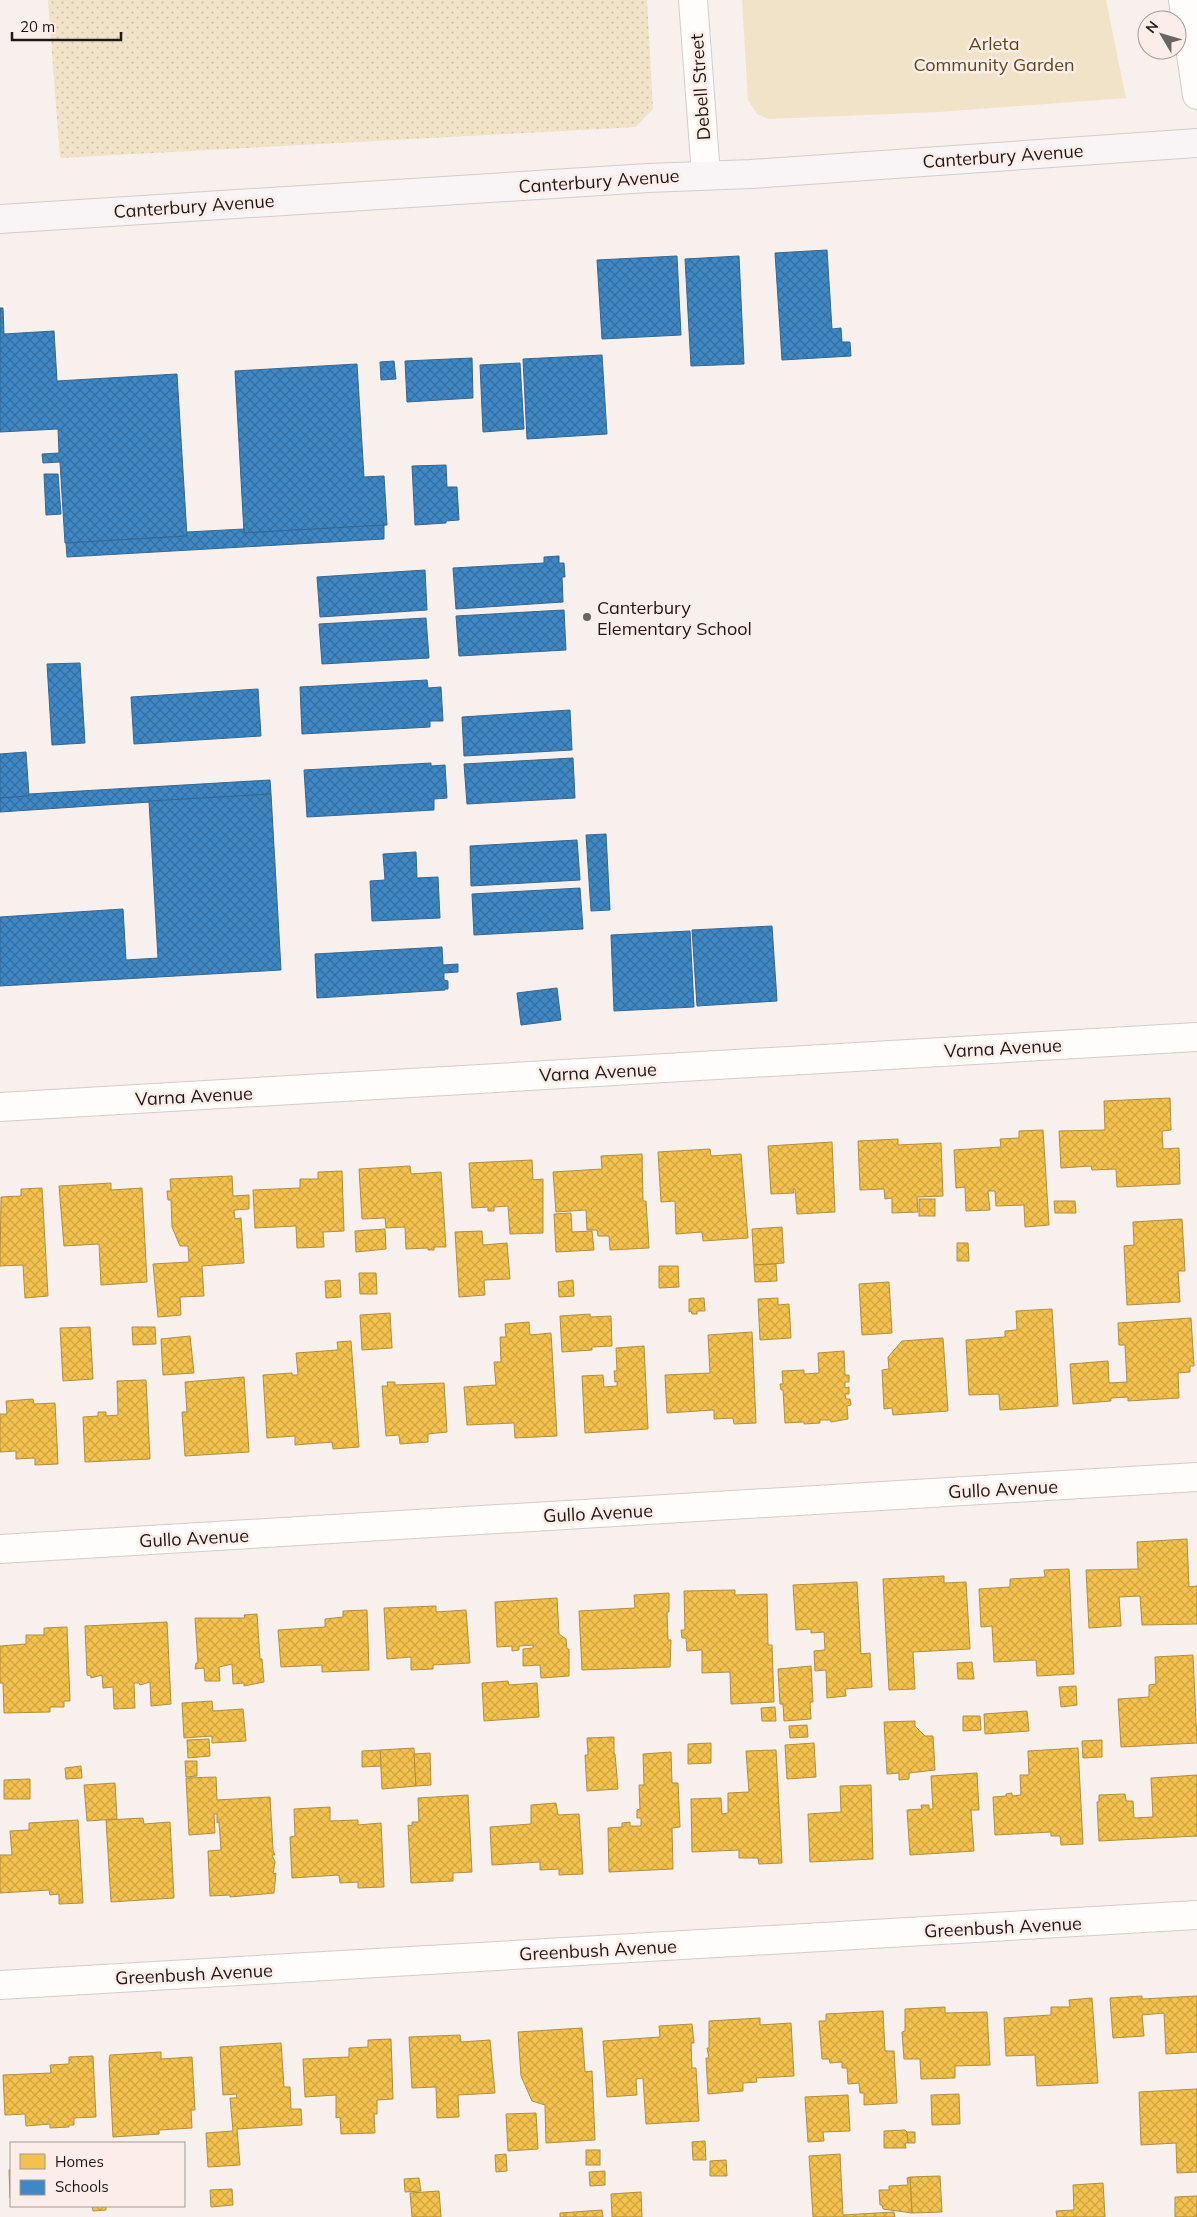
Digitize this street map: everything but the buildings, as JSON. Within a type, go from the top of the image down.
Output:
[{"type":"street","name":"Debell Street","points":[[693,0],[706,175]]},
{"type":"street","points":[[1184,0],[1197,95]]},
{"type":"street","name":"Canterbury Avenue","points":[[0,219],[706,175],[751,174],[1197,143]]},
{"type":"street","name":"Varna Avenue","points":[[0,1107],[1197,1036]]},
{"type":"street","name":"Gullo Avenue","points":[[0,1549],[1197,1477]]},
{"type":"street","name":"Greenbush Avenue","points":[[0,1985],[1197,1916]]},
{"type":"green space","points":[[48,0],[647,0],[653,109],[636,127],[60,158]]},
{"type":"green space","name":"Arleta Community Garden","points":[[742,0],[1106,0],[1126,98],[939,112],[768,119],[757,114],[748,100]]},
{"type":"place","name":"Canterbury Elementary School","points":[[587,617]]}]
